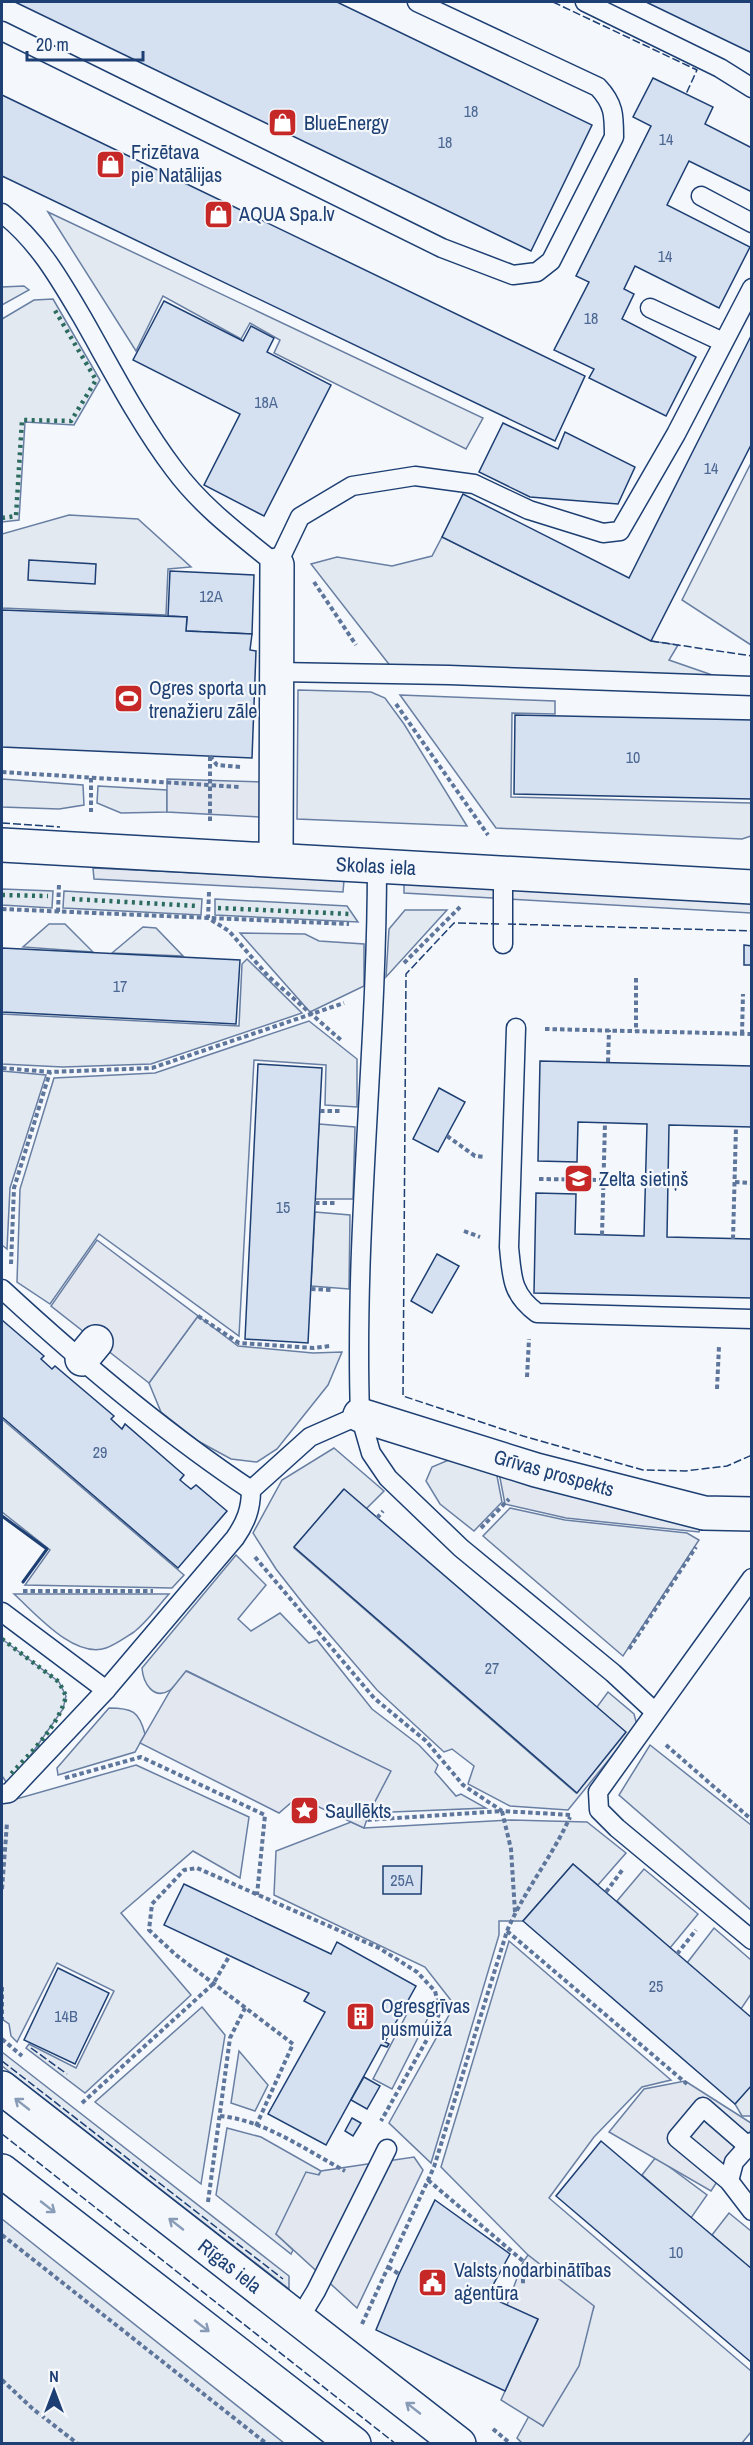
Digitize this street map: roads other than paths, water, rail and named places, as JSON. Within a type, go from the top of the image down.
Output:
[{"type":"main road","points":[[276,860],[277,565]]},
{"type":"main road","name":"Skolas iela","points":[[2,845],[752,887]]},
{"type":"main road","name":"Grīvas prospekts","points":[[360,1415],[536,1470],[704,1512],[752,1514]]},
{"type":"main road","name":"Rīgas iela","points":[[2,2088],[459,2444]]},
{"type":"main road","points":[[2,2171],[354,2444]]},
{"type":"lane","points":[[2,32],[442,248],[513,275],[537,272],[551,261],[614,137],[614,117],[609,99],[598,87],[417,2]]},
{"type":"lane","points":[[585,2],[720,68],[752,88]]},
{"type":"lane","points":[[701,196],[752,223]]},
{"type":"lane","points":[[2,213],[23,229],[58,276],[173,468],[207,508],[277,565],[300,517],[352,486],[415,476],[474,484],[539,514],[603,533],[620,531],[666,453],[752,288]]},
{"type":"lane","points":[[650,308],[723,342]]},
{"type":"lane","points":[[277,672],[449,675],[752,686]]},
{"type":"lane","points":[[377,866],[377,926],[358,1342],[360,1415],[371,1453],[388,1478],[461,1548],[613,1673],[654,1711]]},
{"type":"lane","points":[[503,873],[503,944]]},
{"type":"lane","points":[[516,1028],[509,1247],[512,1282],[526,1305],[537,1312],[752,1319]]},
{"type":"lane","points":[[6,1293],[89,1351],[132,1402],[204,1459],[251,1490]]},
{"type":"lane","points":[[5,1793],[31,1770],[106,1690],[235,1538],[246,1523],[251,1503],[251,1490],[310,1437],[360,1415]]},
{"type":"lane","points":[[752,1578],[654,1711],[598,1792],[599,1810],[617,1828],[752,1940]]},
{"type":"lane","points":[[2,1612],[106,1690]]},
{"type":"lane","points":[[729,2181],[734,2162],[750,2144],[703,2107],[677,2138],[729,2181],[752,2211]]},
{"type":"lane","points":[[299,2319],[316,2291],[387,2149]]},
{"type":"place","name":"BlueEnergy","points":[[283,123]]},
{"type":"place","name":"Frizētava pie Natālijas","points":[[110,164]]},
{"type":"place","name":"AQUA Spa.lv","points":[[218,214]]},
{"type":"place","name":"Ogres sporta un trenažieru zāle","points":[[128,699]]},
{"type":"place","name":"Zelta sietiņš","points":[[578,1179]]},
{"type":"place","name":"Saullēkts","points":[[304,1811]]},
{"type":"place","name":"Ogresgrīvas pusmuiža","points":[[360,2017]]},
{"type":"place","name":"Valsts nodarbinātības aģentūra","points":[[433,2282]]}]
